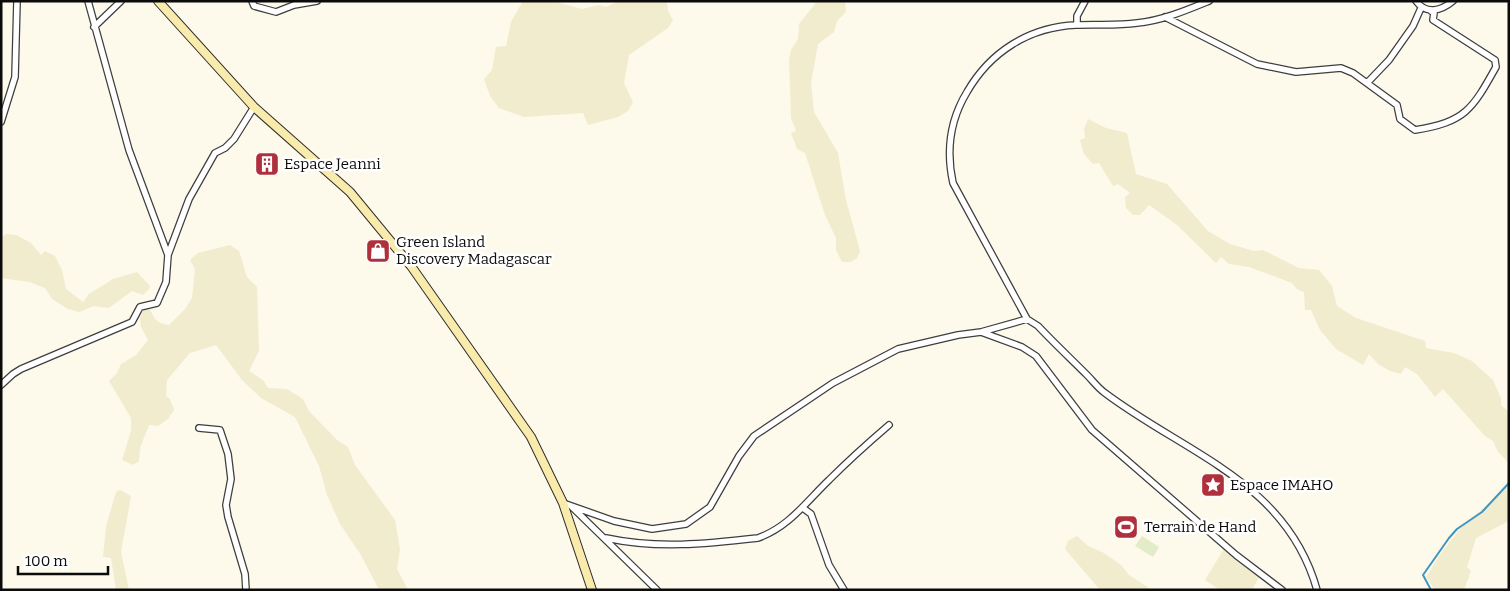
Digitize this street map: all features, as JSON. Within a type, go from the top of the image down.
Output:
[{"type":"main road","points":[[158,1],[254,106],[350,192],[398,248],[531,437],[563,502],[592,590]]},
{"type":"street","points":[[1,122],[16,77],[17,1]]},
{"type":"street","points":[[88,1],[129,150],[168,256]]},
{"type":"street","points":[[94,27],[121,1]]},
{"type":"street","points":[[252,1],[254,6],[276,12],[294,4],[317,1]]},
{"type":"street","points":[[1077,25],[1077,16],[1085,1]]},
{"type":"street","points":[[1209,1],[1165,17],[1121,25],[1077,25],[1032,34],[1012,44],[985,65],[956,112],[950,137],[949,162],[953,183],[1027,319],[1038,326],[1104,392],[1226,472],[1268,503],[1300,546],[1317,590]]},
{"type":"street","points":[[1416,1],[1421,8],[1431,10],[1444,9],[1453,1]]},
{"type":"street","points":[[1368,82],[1388,60],[1413,26],[1421,8]]},
{"type":"street","points":[[1165,17],[1257,64],[1296,72],[1341,68],[1368,82],[1397,105],[1400,119],[1415,130],[1436,126],[1457,118],[1472,106],[1496,67],[1495,60],[1433,20],[1434,13],[1431,10]]},
{"type":"street","points":[[1,385],[12,374],[21,369],[132,322],[140,307],[157,303],[166,282],[168,256],[186,207],[215,153],[225,148],[234,139],[254,106]]},
{"type":"street","points":[[563,502],[572,507],[592,511],[614,521],[652,529],[686,524],[710,507],[739,456],[754,436],[812,396],[865,365],[898,349],[958,334],[981,332],[1027,319]]},
{"type":"street","points":[[981,332],[1022,347],[1036,356],[1092,430],[1236,555],[1282,590]]},
{"type":"street","points":[[606,538],[631,544],[686,546],[758,538],[790,521],[829,480],[889,426]]},
{"type":"street","points":[[199,428],[220,430],[228,454],[231,490],[226,505],[245,574],[246,590]]},
{"type":"street","points":[[572,507],[587,524],[606,538],[657,590]]},
{"type":"street","points":[[803,508],[811,514],[829,565],[844,590]]},
{"type":"shaded area","points":[[523,1],[552,1],[582,9],[599,5],[606,7],[619,1],[667,1],[668,11],[673,20],[668,28],[629,55],[624,83],[633,102],[628,111],[618,117],[588,125],[583,113],[524,117],[499,108],[490,96],[484,79],[492,70],[496,47],[506,46],[511,22]]},
{"type":"shaded area","points":[[814,1],[845,1],[846,12],[837,21],[834,32],[818,44],[811,83],[814,112],[838,153],[846,200],[860,251],[857,258],[851,262],[842,262],[836,250],[836,238],[825,215],[805,153],[797,149],[791,133],[796,131],[791,118],[789,60],[791,50],[798,39],[799,24],[815,4]]},
{"type":"shaded area","points":[[1088,119],[1106,128],[1127,133],[1136,174],[1167,184],[1208,231],[1230,244],[1254,251],[1263,250],[1299,268],[1319,270],[1332,286],[1337,306],[1356,318],[1425,341],[1426,348],[1454,353],[1472,361],[1493,380],[1501,398],[1501,405],[1509,412],[1509,463],[1498,452],[1493,441],[1485,436],[1443,389],[1435,397],[1417,374],[1405,367],[1401,374],[1390,371],[1378,364],[1369,354],[1363,365],[1336,349],[1320,330],[1311,310],[1305,310],[1304,292],[1297,289],[1292,283],[1249,267],[1229,264],[1221,257],[1216,263],[1177,225],[1149,205],[1140,215],[1133,215],[1126,208],[1125,197],[1130,193],[1118,184],[1113,186],[1099,163],[1093,164],[1084,154],[1080,140],[1085,138],[1084,129]]},
{"type":"shaded area","points":[[7,234],[16,235],[31,243],[41,255],[45,251],[55,256],[62,270],[66,289],[83,302],[89,294],[113,279],[137,272],[150,286],[149,289],[143,295],[132,291],[109,308],[94,306],[79,312],[68,309],[52,299],[45,288],[29,282],[1,278],[1,237]]},
{"type":"shaded area","points":[[230,245],[239,251],[247,277],[257,287],[259,351],[249,371],[263,380],[268,388],[287,389],[303,399],[309,411],[337,440],[348,447],[355,465],[395,520],[400,549],[397,569],[408,590],[379,590],[361,555],[340,524],[327,495],[319,466],[295,417],[261,398],[242,380],[216,345],[190,353],[167,380],[166,396],[170,399],[174,410],[168,419],[158,426],[149,425],[140,448],[139,461],[133,465],[122,460],[131,431],[131,418],[109,381],[117,373],[121,364],[136,355],[148,340],[141,327],[140,318],[145,306],[149,308],[155,319],[160,323],[169,325],[185,309],[192,298],[195,269],[190,260],[198,253]]},
{"type":"shaded area","points":[[1509,485],[1509,521],[1476,538],[1467,567],[1471,571],[1464,590],[1435,590],[1426,577],[1441,553],[1461,528]]},
{"type":"shaded area","points":[[120,490],[131,496],[121,552],[129,590],[116,590],[111,558],[103,557],[106,526],[116,492]]},
{"type":"shaded area","points":[[1077,536],[1088,546],[1104,553],[1121,565],[1129,575],[1152,590],[1100,590],[1065,549],[1068,541]]},
{"type":"shaded area","points":[[1224,549],[1259,577],[1252,590],[1220,590],[1205,580]]},
{"type":"green space","points":[[1142,536],[1159,547],[1153,557],[1135,546]]},
{"type":"waterway","points":[[1431,590],[1423,575],[1449,538],[1457,529],[1482,512],[1509,483]]},
{"type":"place","name":"Espace Jeanni","points":[[267,164]]},
{"type":"place","name":"Green Island Discovery Madagascar","points":[[378,251]]},
{"type":"place","name":"Espace IMAHO","points":[[1213,485]]},
{"type":"place","name":"Terrain de Hand","points":[[1126,527]]}]
